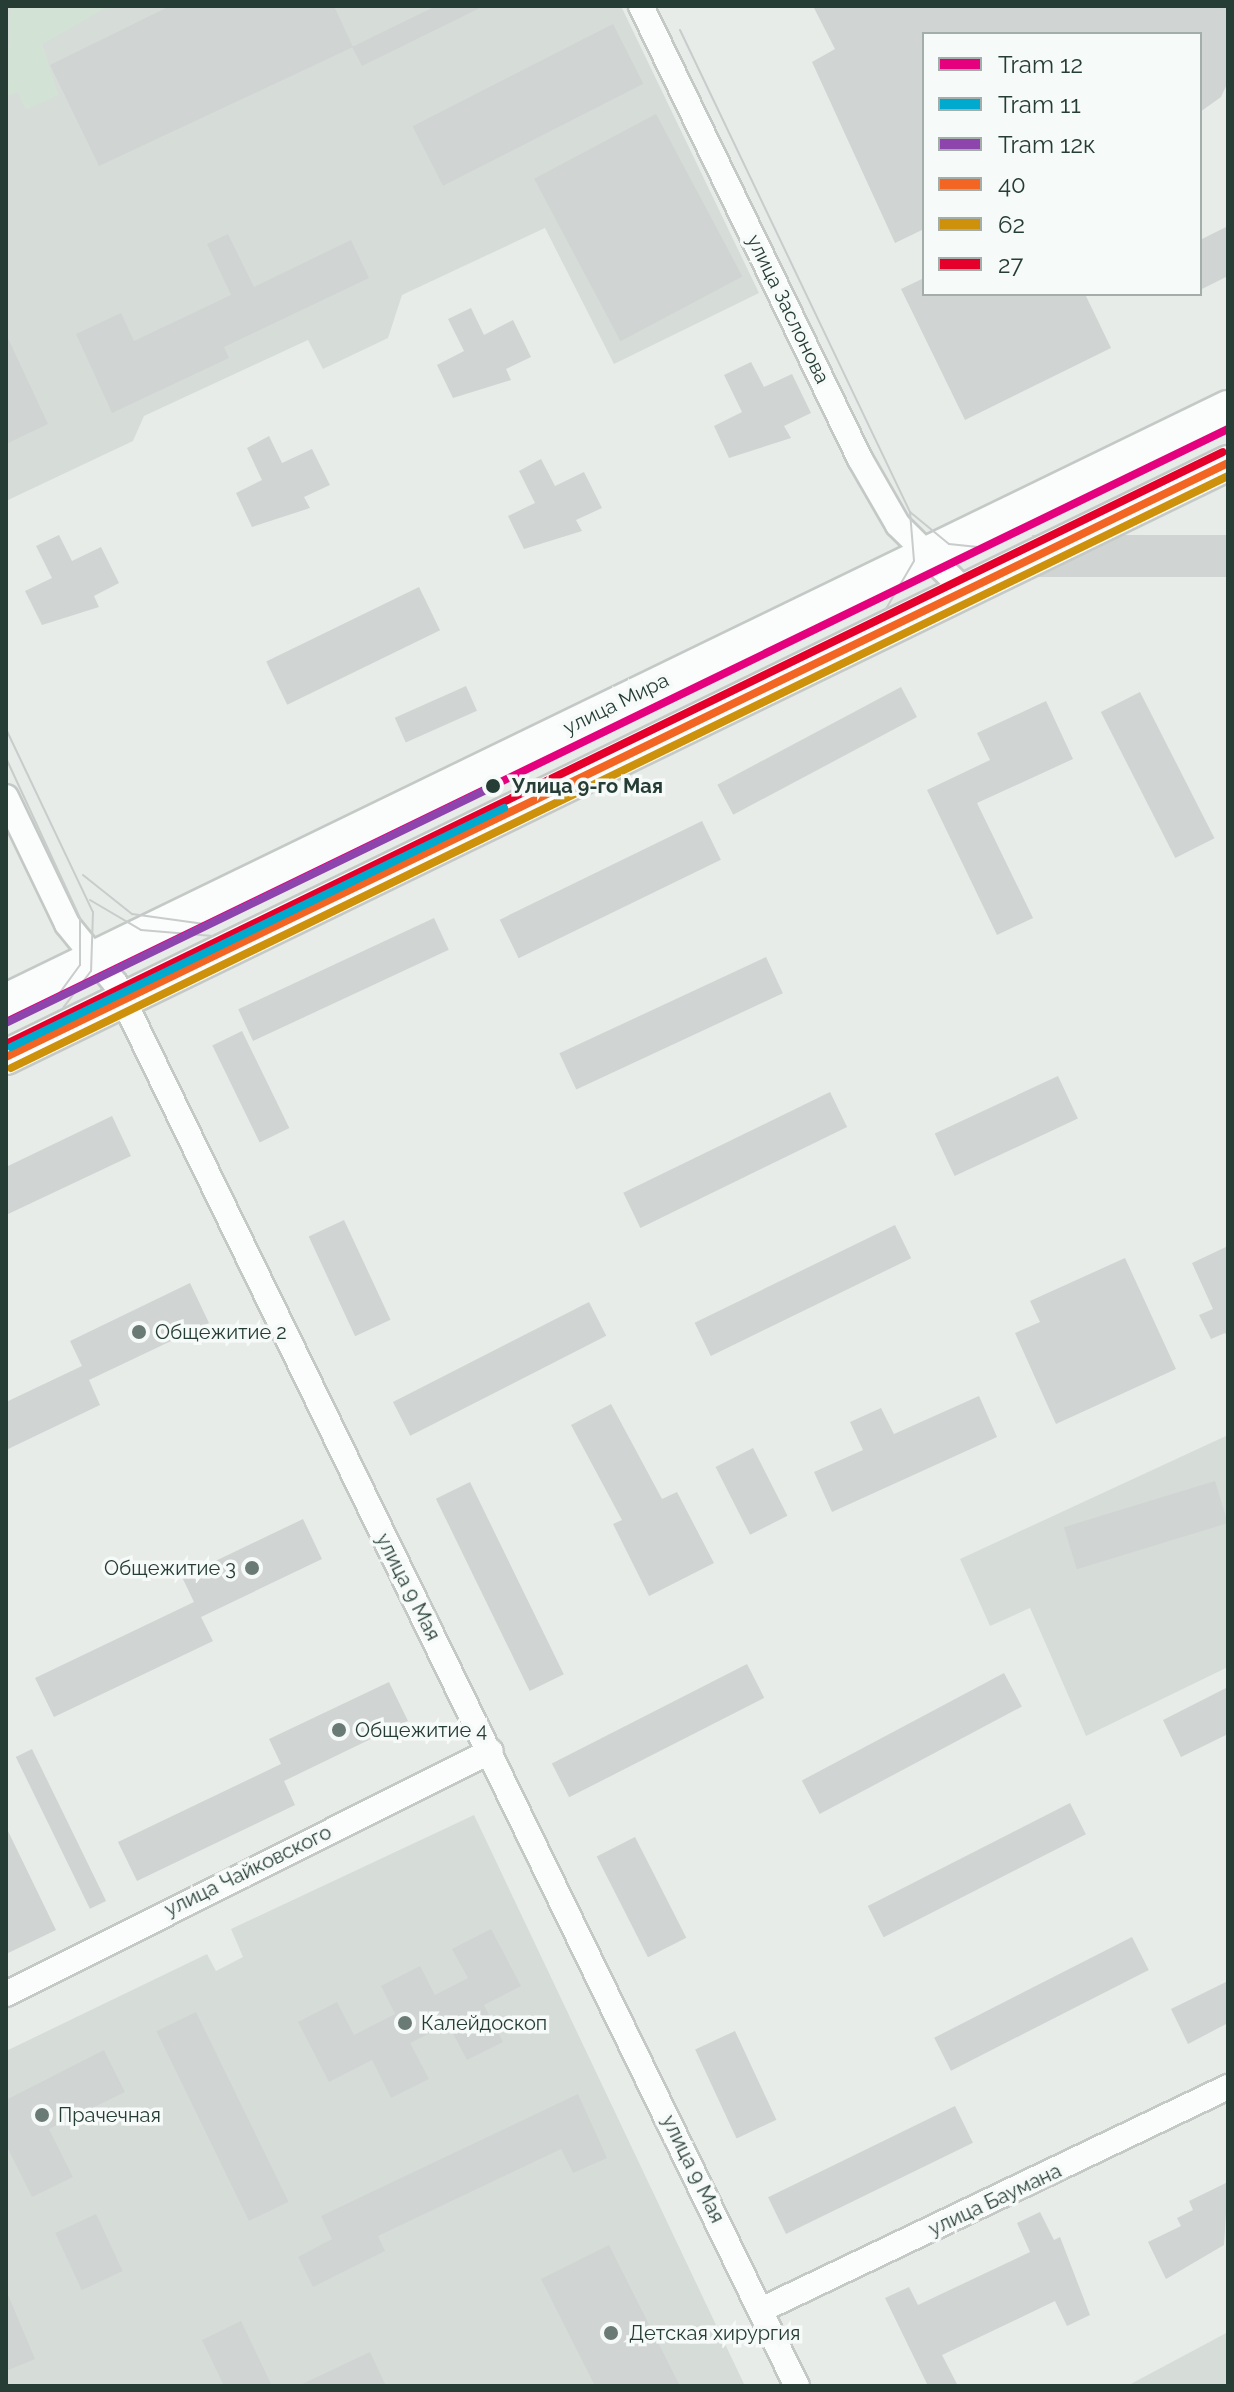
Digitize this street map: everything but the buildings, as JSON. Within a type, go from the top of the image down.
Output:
[{"type":"main road","name":"улица Мира","points":[[6,1001],[1228,408]]},
{"type":"main road","points":[[6,1057],[1228,463]]},
{"type":"street","name":"улица Заслонова","points":[[641,6],[860,459],[924,556],[965,591]]},
{"type":"street","name":"улица 9 Мая","points":[[6,797],[67,924],[96,957],[123,1000],[491,1751],[797,2386]]},
{"type":"street","name":"улица Чайковского","points":[[6,1994],[491,1751]]},
{"type":"street","name":"улица Баумана","points":[[761,2310],[1228,2087]]},
{"type":"shaded area","points":[[6,6],[621,6],[759,293],[614,364],[545,228],[402,295],[388,338],[323,369],[308,340],[144,416],[133,441],[6,501]]},
{"type":"shaded area","points":[[1228,1435],[1228,1667],[1086,1736],[1030,1608],[990,1626],[960,1559]]},
{"type":"shaded area","points":[[474,1815],[745,2386],[6,2386],[6,2051],[207,1954],[216,1971],[243,1957],[231,1929]]},
{"type":"shaded area","points":[[1228,2332],[1228,2386],[1127,2386]]},
{"type":"green space","points":[[11,6],[108,6],[42,44],[58,95],[26,109],[18,92],[6,96]]},
{"type":"tram line","points":[[680,30],[910,512],[914,561],[886,609]]},
{"type":"tram line","name":"12","points":[[6,1022],[1228,429]]},
{"type":"tram line","points":[[910,512],[949,544],[985,548]]},
{"type":"tram line","points":[[6,729],[93,912],[91,971],[63,1008]]},
{"type":"tram line","points":[[6,758],[80,918],[80,965],[56,998]]},
{"type":"tram line","name":"12к","points":[[6,1023],[494,786]]},
{"type":"tram line","name":"11","points":[[11,1047],[504,808]]},
{"type":"tram line","points":[[83,875],[132,914],[204,924]]},
{"type":"tram line","points":[[90,900],[141,930],[213,936]]},
{"type":"transit line","name":"27","points":[[6,1044],[1223,452]]},
{"type":"transit line","name":"40","points":[[6,1057],[1228,463]]},
{"type":"transit line","name":"62","points":[[11,1068],[1228,476]]},
{"type":"place","name":"Улица 9-го Мая","points":[[493,786]]},
{"type":"place","name":"Общежитие 2","points":[[139,1332]]},
{"type":"place","name":"Общежитие 3","points":[[252,1568]]},
{"type":"place","name":"Общежитие 4","points":[[339,1730]]},
{"type":"place","name":"Калейдоскоп","points":[[405,2023]]},
{"type":"place","name":"Прачечная","points":[[42,2115]]},
{"type":"place","name":"Детская хирургия","points":[[611,2333]]}]
